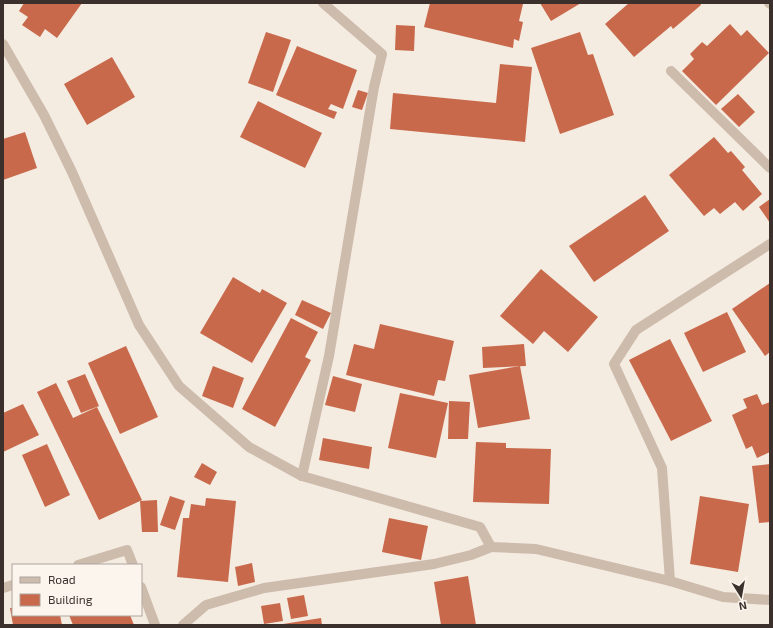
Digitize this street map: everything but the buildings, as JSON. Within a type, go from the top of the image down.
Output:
[{"type":"street","points":[[302,476],[329,356],[374,87],[382,54],[323,3]]},
{"type":"street","points":[[3,44],[44,115],[72,172],[138,324],[180,386],[249,447],[302,476],[480,527],[491,548]]},
{"type":"street","points":[[671,71],[770,168]]},
{"type":"street","points":[[670,581],[662,468],[614,364],[636,330],[770,244]]},
{"type":"street","points":[[183,625],[206,605],[264,588],[434,564],[472,555],[491,548],[536,549],[670,581],[723,597],[770,600]]},
{"type":"street","points":[[81,564],[127,550],[133,564]]},
{"type":"street","points":[[142,590],[156,625]]}]
